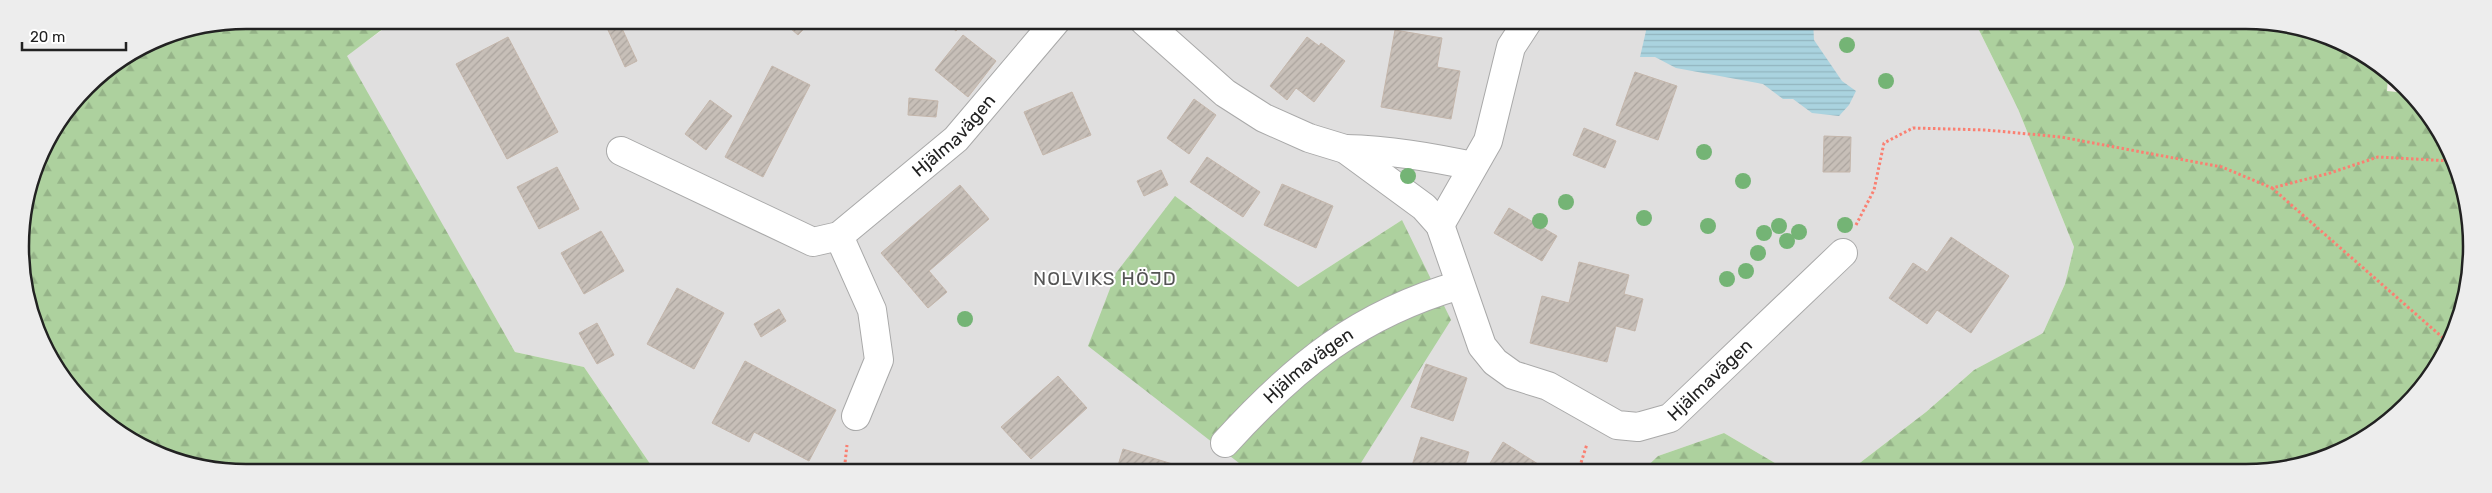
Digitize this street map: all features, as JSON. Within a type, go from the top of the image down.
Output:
[{"type":"street","name":"Hjälmavägen","points":[[621,151],[812,242],[839,236],[956,139],[1049,29]]},
{"type":"street","name":"Hjälmavägen","points":[[1153,29],[1225,93],[1264,118],[1309,138],[1346,149],[1385,150],[1416,154],[1472,166]]},
{"type":"street","points":[[1440,225],[1488,141],[1511,47],[1523,29]]},
{"type":"street","name":"Hjälmavägen","points":[[1346,149],[1424,208],[1440,225],[1482,346],[1495,362],[1513,375],[1548,386],[1617,425],[1638,427],[1670,418],[1843,253]]},
{"type":"street","points":[[839,236],[872,310],[879,360],[856,416]]},
{"type":"street","name":"Hjälmavägen","points":[[1226,443],[1266,398],[1303,366],[1343,336],[1382,314],[1424,295],[1460,285]]},
{"type":"path","points":[[1843,253],[1874,190],[1884,144],[1913,128],[1986,130],[2079,140],[2222,167],[2272,188],[2291,202],[2443,338]]},
{"type":"path","points":[[2272,188],[2330,173],[2378,157],[2446,160]]},
{"type":"shaded area","points":[[384,29],[1978,29],[2018,109],[2074,247],[2065,284],[2043,333],[1974,370],[1926,412],[1858,464],[1776,464],[1724,433],[1658,456],[1650,464],[1359,464],[1402,220],[1298,287],[1175,196],[1245,464],[650,464],[584,367],[515,352],[346,56]]},
{"type":"green space","points":[[232,29],[383,29],[347,56],[515,352],[584,367],[650,464],[232,464],[190,457],[163,448],[126,428],[103,410],[83,390],[65,367],[45,330],[33,289],[29,261],[29,232],[36,190],[45,163],[65,126],[83,103],[103,83],[126,65],[163,45],[190,36]]},
{"type":"green space","points":[[1978,29],[2260,29],[2288,33],[2315,40],[2342,51],[2366,65],[2388,82],[2387,91],[2398,92],[2427,126],[2447,163],[2459,204],[2463,232],[2463,261],[2459,289],[2447,330],[2427,367],[2409,390],[2389,410],[2366,428],[2329,448],[2288,460],[2260,464],[1858,464],[1926,412],[1974,370],[2043,333],[2065,284],[2074,247],[2018,109]]},
{"type":"green space","points":[[1175,196],[1298,287],[1402,220],[1451,320],[1360,464],[1240,464],[1088,346],[1116,273]]},
{"type":"green space","points":[[1724,433],[1776,464],[1650,464],[1658,456]]},
{"type":"water","points":[[1646,29],[1813,29],[1814,40],[1842,81],[1856,91],[1849,105],[1839,116],[1812,113],[1793,99],[1783,99],[1763,84],[1676,68],[1655,57],[1640,57]]},
{"type":"building","points":[[622,29],[637,61],[625,67],[608,30]]},
{"type":"building","points":[[791,29],[804,29],[798,35]]},
{"type":"building","points":[[1395,30],[1442,38],[1437,67],[1460,71],[1451,119],[1381,107]]},
{"type":"building","points":[[963,35],[996,61],[968,97],[935,70]]},
{"type":"building","points":[[508,37],[558,132],[507,159],[456,64]]},
{"type":"building","points":[[1307,37],[1319,46],[1321,43],[1345,61],[1314,102],[1296,88],[1287,100],[1270,86]]},
{"type":"building","points":[[772,66],[810,85],[763,177],[725,157]]},
{"type":"building","points":[[1635,72],[1677,86],[1658,140],[1616,125]]},
{"type":"building","points":[[1072,92],[1091,135],[1043,155],[1024,112]]},
{"type":"building","points":[[909,98],[938,101],[936,117],[908,115]]},
{"type":"building","points":[[1194,99],[1216,115],[1189,154],[1167,138]]},
{"type":"building","points":[[710,100],[732,116],[706,150],[685,134]]},
{"type":"building","points":[[1584,128],[1616,141],[1605,168],[1573,155]]},
{"type":"building","points":[[1824,136],[1851,137],[1850,172],[1823,172]]},
{"type":"building","points":[[1207,157],[1260,192],[1243,217],[1190,182]]},
{"type":"building","points":[[557,167],[579,209],[539,229],[517,187]]},
{"type":"building","points":[[1161,170],[1168,185],[1144,196],[1137,181]]},
{"type":"building","points":[[1282,184],[1333,206],[1316,248],[1264,225]]},
{"type":"building","points":[[960,185],[989,219],[929,271],[947,292],[928,308],[881,253]]},
{"type":"building","points":[[1509,208],[1557,236],[1542,261],[1494,233]]},
{"type":"building","points":[[601,231],[624,271],[584,294],[561,253]]},
{"type":"building","points":[[1951,237],[2009,276],[1971,333],[1937,310],[1927,324],[1889,298],[1913,263],[1927,272]]},
{"type":"building","points":[[1579,262],[1629,275],[1624,294],[1643,299],[1635,331],[1616,326],[1607,362],[1530,343],[1542,296],[1569,303]]},
{"type":"building","points":[[677,288],[724,313],[694,369],[647,344]]},
{"type":"building","points":[[779,309],[786,321],[761,337],[754,324]]},
{"type":"building","points":[[597,323],[614,355],[597,364],[579,333]]},
{"type":"building","points":[[745,361],[836,410],[809,461],[754,432],[749,442],[712,423]]},
{"type":"building","points":[[1426,364],[1467,378],[1453,421],[1411,407]]},
{"type":"building","points":[[1058,376],[1087,408],[1031,459],[1001,427]]},
{"type":"building","points":[[1421,437],[1469,452],[1465,464],[1413,464]]},
{"type":"building","points":[[1503,442],[1538,464],[1489,464]]},
{"type":"building","points":[[1123,449],[1172,464],[1118,464]]},
{"type":"district","name":"NOLVIKS HÖJD","points":[[1105,278]]}]
